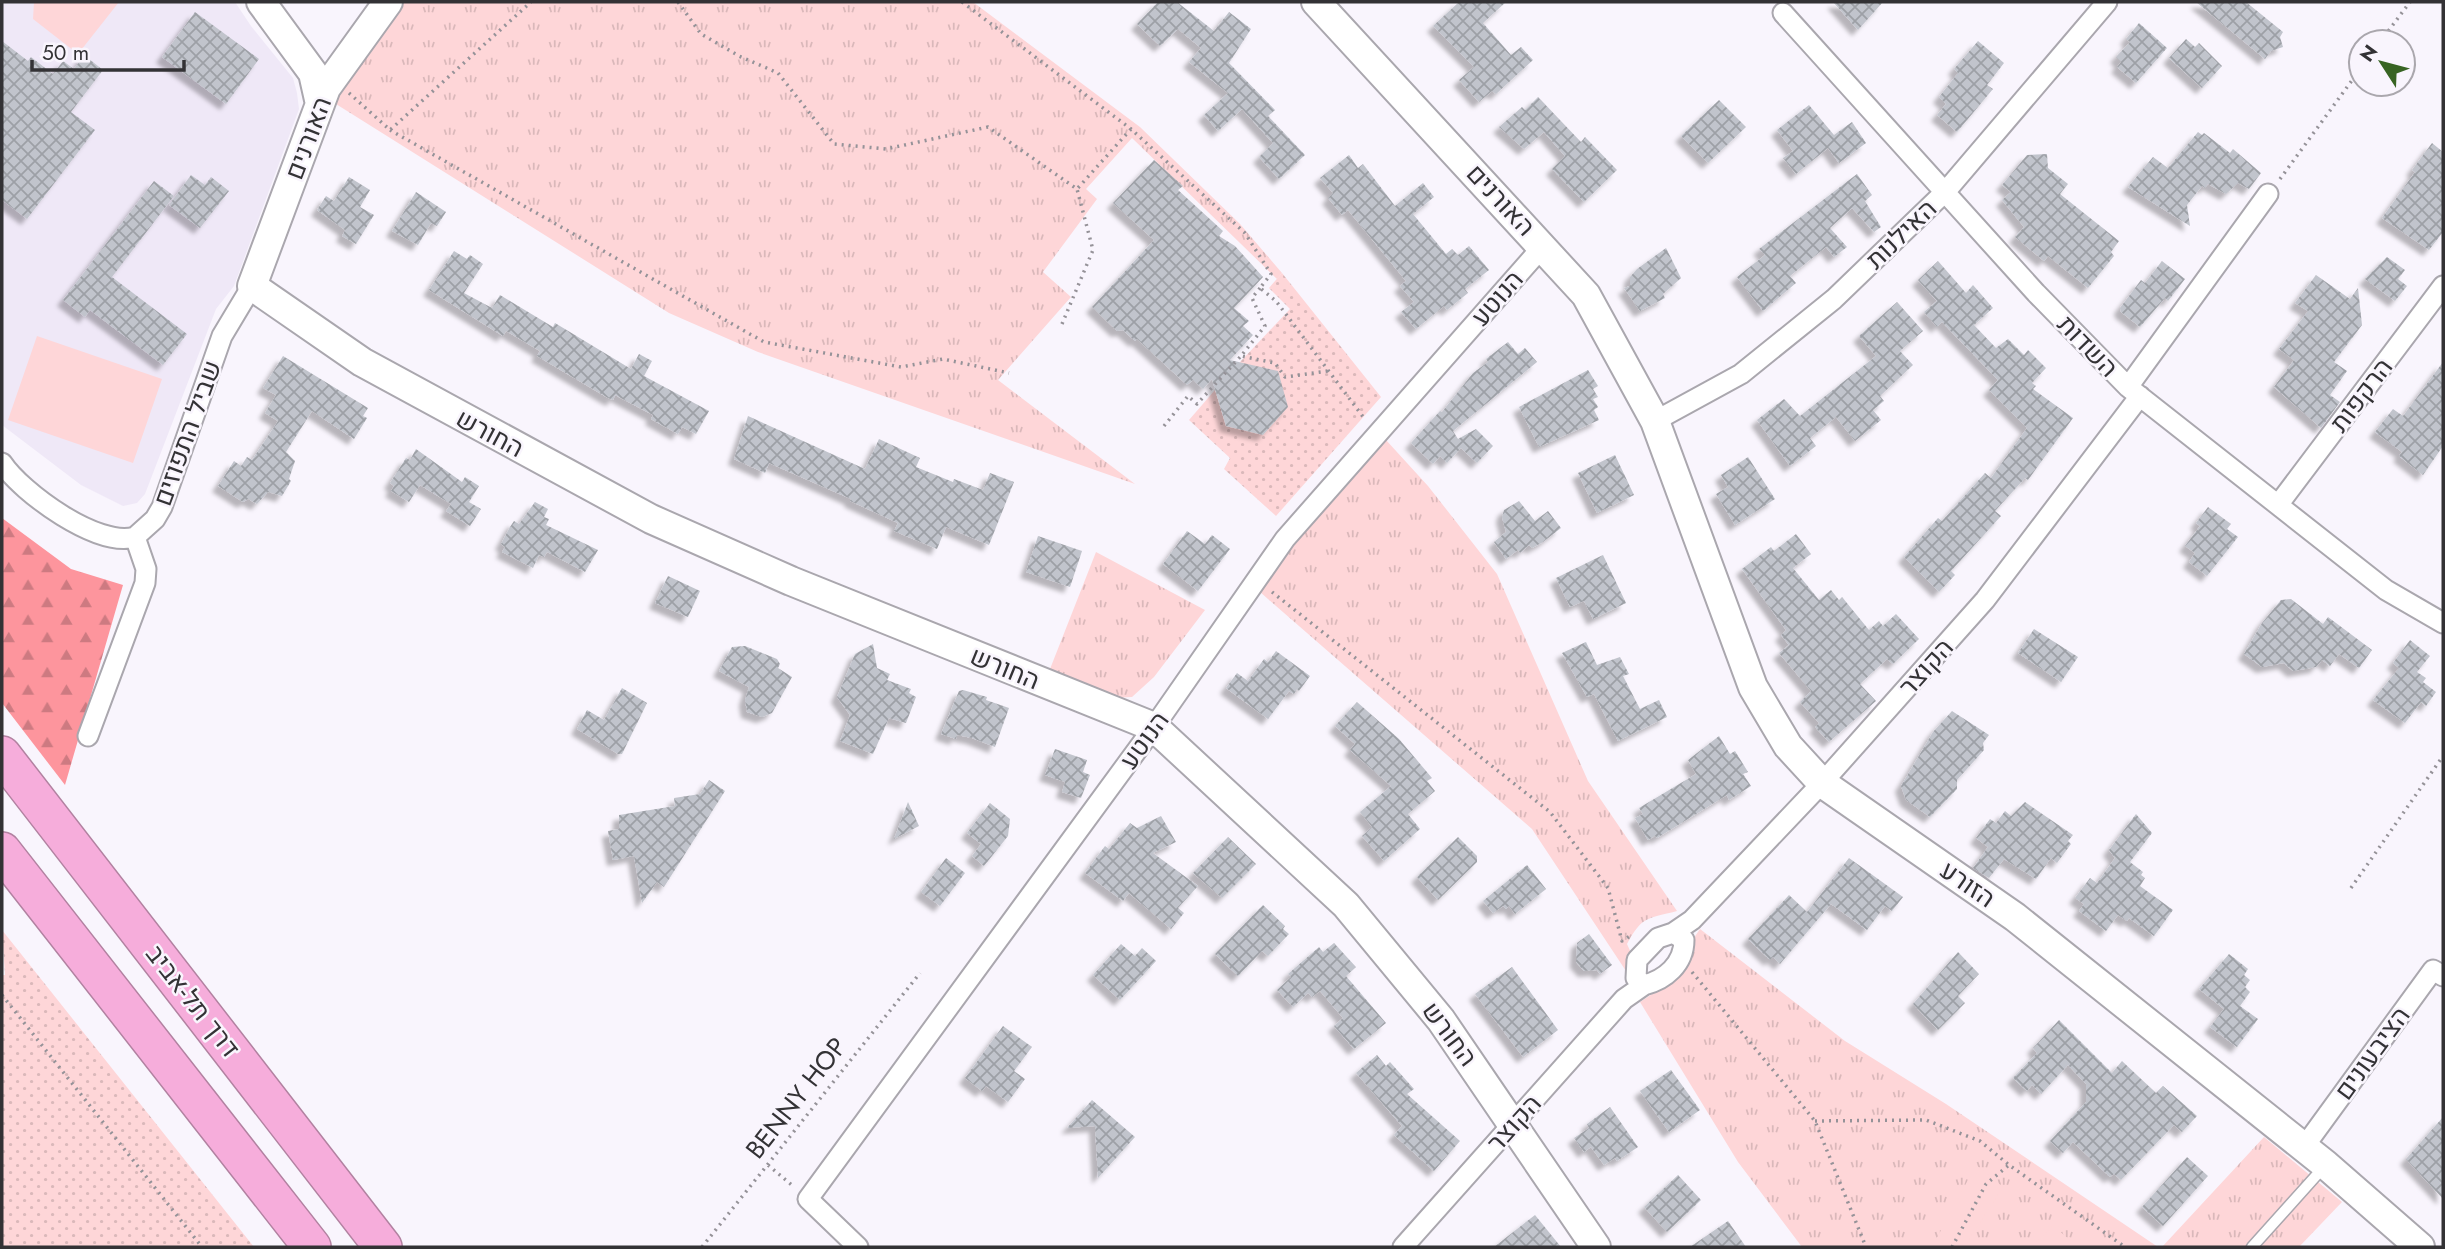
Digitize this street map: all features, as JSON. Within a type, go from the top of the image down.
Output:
[{"type":"highway","name":"דרך תל-אביב","points":[[2,755],[383,1247]]},
{"type":"highway","points":[[2,851],[312,1247]]},
{"type":"street","points":[[261,2],[283,36],[313,73],[320,104]]},
{"type":"street","name":"האורנים","points":[[251,286],[332,77],[388,2]]},
{"type":"street","name":"האורנים","points":[[1316,2],[1544,245],[1586,295],[1655,421]]},
{"type":"street","name":"האילנות","points":[[1655,421],[1741,374],[1835,299],[1946,191],[2107,2]]},
{"type":"street","name":"השדות","points":[[1783,13],[2036,293],[2134,392],[2386,590],[2443,623]]},
{"type":"street","points":[[283,36],[322,51],[344,50],[356,43]]},
{"type":"street","name":"הקוצר","points":[[1404,1247],[1640,981],[1637,960],[1643,951],[1658,938],[1680,943],[1692,920],[1822,783],[1985,600],[2134,392],[2268,194]]},
{"type":"street","name":"הנוטע","points":[[808,1199],[1154,727],[1285,539],[1544,245]]},
{"type":"street","name":"שביל התפוזים","points":[[135,537],[155,519],[162,507],[222,336],[251,286]]},
{"type":"street","name":"החורש","points":[[251,286],[362,362],[651,519],[791,581],[1154,727],[1346,905],[1441,1020],[1514,1123],[1596,1247]]},
{"type":"street","name":"הרקפות","points":[[2278,505],[2443,286]]},
{"type":"street","name":"הזורע","points":[[1655,421],[1753,687],[1788,746],[1822,783],[2015,917],[2304,1147],[2420,1247]]},
{"type":"street","points":[[2,463],[32,496],[76,523],[118,539],[135,537],[146,569],[145,583],[88,736]]},
{"type":"street","points":[[1640,981],[1662,979],[1680,943]]},
{"type":"street","name":"הציבעונים","points":[[2304,1147],[2433,970],[2443,976]]},
{"type":"street","points":[[808,1199],[858,1247]]},
{"type":"lane","points":[[2252,1247],[2326,1165]]},
{"type":"path","points":[[390,130],[531,2]]},
{"type":"path","points":[[678,2],[701,34],[739,56],[778,73],[834,144],[886,149],[988,127],[1077,189],[1093,250],[1062,324]]},
{"type":"path","points":[[962,2],[1131,129],[1245,233],[1272,274],[1252,298],[1265,326],[1197,404],[1188,396],[1164,426]]},
{"type":"path","points":[[2390,28],[2410,2]]},
{"type":"path","points":[[332,77],[390,130],[764,342],[901,367],[943,359],[1009,373]]},
{"type":"path","points":[[2268,194],[2347,87]]},
{"type":"path","points":[[1077,189],[1131,129]]},
{"type":"path","points":[[1260,288],[1276,301],[1377,435]]},
{"type":"path","points":[[1241,356],[1275,363],[1285,377],[1328,371]]},
{"type":"path","points":[[1256,580],[1549,812],[1608,888],[1622,941],[1634,934]]},
{"type":"path","points":[[2351,888],[2443,757]]},
{"type":"path","points":[[1680,943],[1815,1121],[1866,1247]]},
{"type":"path","name":"BENNY HOP","points":[[702,1247],[920,973]]},
{"type":"path","points":[[2,995],[202,1247]]},
{"type":"path","points":[[1815,1121],[1926,1120],[1980,1141],[2009,1165],[2125,1247]]},
{"type":"path","points":[[768,1165],[808,1199]]},
{"type":"path","points":[[1952,1247],[1986,1184],[2009,1165]]},
{"type":"shaded area","points":[[2,2],[235,2],[293,78],[299,109],[234,286],[216,309],[145,494],[137,503],[123,506],[81,485],[2,425]]},
{"type":"green space","points":[[34,2],[119,2],[78,54],[33,19]]},
{"type":"green space","points":[[397,2],[973,2],[1140,127],[1240,224],[1282,273],[1277,279],[1132,138],[1086,189],[1097,199],[1043,272],[1071,297],[998,380],[1135,484],[758,352],[669,313],[328,99]]},
{"type":"green space","points":[[1282,273],[1381,397],[1276,516],[1224,469],[1230,458],[1189,420],[1215,390],[1226,426],[1263,434],[1240,362],[1290,309],[1269,288]]},
{"type":"green space","points":[[37,336],[162,379],[133,463],[8,420]]},
{"type":"green space","points":[[1386,440],[1428,486],[1497,574],[1588,781],[1677,911],[1646,920],[1637,928],[1627,944],[1632,955],[1626,971],[1532,829],[1260,592],[1292,546]]},
{"type":"green space","points":[[2,518],[71,569],[123,585],[65,785],[2,703]]},
{"type":"green space","points":[[1096,552],[1205,610],[1154,677],[1132,697],[1112,698],[1050,669]]},
{"type":"green space","points":[[1700,929],[1845,1041],[1946,1104],[2158,1247],[1802,1247],[1738,1162],[1640,1002],[1658,990]]},
{"type":"green space","points":[[2,930],[254,1247],[2,1247],[2,975],[5,975]]},
{"type":"green space","points":[[2264,1137],[2342,1202],[2299,1247],[2162,1247]]},
{"type":"green space","points":[[1976,1165],[2003,1187],[1964,1247],[1932,1247]]},
{"type":"green space","points":[[2053,1225],[2077,1247],[2032,1247]]},
{"type":"building","points":[[1158,2],[1177,2],[1214,31],[1229,12],[1251,29],[1229,63],[1275,110],[1268,116],[1305,155],[1279,179],[1259,157],[1273,143],[1242,109],[1218,131],[1204,115],[1228,93],[1189,62],[1201,48],[1178,29],[1160,46],[1137,24]]},
{"type":"building","points":[[1459,2],[1506,2],[1483,23],[1511,55],[1521,47],[1533,60],[1496,94],[1492,91],[1479,102],[1459,80],[1474,67],[1433,26]]},
{"type":"building","points":[[1833,2],[1883,2],[1858,30]]},
{"type":"building","points":[[2196,2],[2246,2],[2283,32],[2280,37],[2283,47],[2271,51],[2265,59]]},
{"type":"building","points":[[195,12],[259,59],[226,104],[162,57]]},
{"type":"building","points":[[2139,23],[2167,48],[2136,83],[2117,67],[2121,62],[2116,57],[2130,42],[2126,39]]},
{"type":"building","points":[[2186,39],[2195,47],[2199,43],[2222,66],[2202,88],[2169,58]]},
{"type":"building","points":[[2,41],[28,61],[31,57],[53,74],[63,61],[74,69],[84,55],[103,70],[71,112],[95,130],[27,219],[2,200]]},
{"type":"building","points":[[1978,41],[2004,63],[1987,85],[1993,89],[1957,132],[1937,115],[1946,104],[1939,97],[1958,73],[1954,69]]},
{"type":"building","points":[[1538,97],[1581,142],[1585,137],[1617,170],[1584,202],[1552,169],[1565,156],[1544,132],[1524,149],[1499,127],[1522,107],[1525,110]]},
{"type":"building","points":[[1719,100],[1746,127],[1708,163],[1681,136]]},
{"type":"building","points":[[1809,105],[1834,135],[1852,122],[1866,143],[1839,163],[1828,148],[1796,174],[1783,158],[1793,151],[1777,130]]},
{"type":"building","points":[[2198,132],[2202,135],[2204,133],[2230,153],[2233,149],[2261,173],[2249,189],[2238,183],[2226,194],[2208,184],[2205,188],[2202,186],[2187,205],[2190,226],[2128,187],[2153,157],[2168,168]]},
{"type":"building","points":[[2432,143],[2443,152],[2443,232],[2429,250],[2382,218]]},
{"type":"building","points":[[2047,154],[2048,168],[2068,184],[2060,194],[2119,241],[2111,252],[2114,256],[2088,288],[2048,256],[2044,261],[2015,237],[2024,227],[2002,200],[2011,192],[2002,185],[2027,155]]},
{"type":"building","points":[[1349,155],[1358,168],[1363,164],[1395,206],[1423,183],[1434,197],[1413,214],[1446,254],[1452,249],[1458,255],[1469,246],[1489,270],[1465,289],[1468,293],[1447,310],[1444,306],[1416,329],[1401,312],[1414,302],[1400,286],[1406,281],[1348,210],[1342,215],[1328,198],[1333,193],[1320,178]]},
{"type":"building","points":[[1154,160],[1183,186],[1178,190],[1223,231],[1219,236],[1235,246],[1263,277],[1234,308],[1249,321],[1243,326],[1253,335],[1230,360],[1278,371],[1288,407],[1263,435],[1226,426],[1212,379],[1203,389],[1193,380],[1187,385],[1137,339],[1135,341],[1123,330],[1117,331],[1092,307],[1154,240],[1113,203]]},
{"type":"building","points":[[1857,174],[1872,195],[1865,201],[1881,227],[1874,232],[1852,208],[1830,228],[1847,247],[1834,257],[1826,247],[1790,276],[1796,283],[1763,311],[1737,277],[1765,255],[1759,249]]},
{"type":"building","points":[[191,175],[205,185],[211,177],[229,191],[200,228],[169,205]]},
{"type":"building","points":[[349,177],[370,190],[360,207],[374,215],[356,244],[342,236],[345,230],[317,210],[326,196],[334,201]]},
{"type":"building","points":[[154,181],[174,196],[112,277],[187,334],[163,365],[90,310],[85,317],[63,300]]},
{"type":"building","points":[[416,192],[446,212],[437,226],[431,223],[418,245],[392,231]]},
{"type":"building","points":[[1666,248],[1681,278],[1663,294],[1665,298],[1640,311],[1624,288],[1630,286],[1630,277],[1637,269]]},
{"type":"building","points":[[454,251],[467,259],[470,255],[483,264],[464,293],[492,308],[500,295],[553,327],[555,323],[631,369],[639,354],[652,361],[644,376],[709,411],[696,434],[682,427],[678,434],[651,419],[653,415],[615,395],[613,400],[608,398],[537,356],[540,351],[506,331],[503,336],[429,290]]},
{"type":"building","points":[[2387,257],[2405,270],[2398,279],[2407,286],[2395,301],[2365,279]]},
{"type":"building","points":[[1938,261],[1966,293],[1973,285],[1993,308],[1974,325],[1996,348],[2008,339],[2024,355],[2028,350],[2046,368],[2032,383],[2036,386],[2033,389],[2073,418],[2028,480],[2025,478],[1995,511],[2001,516],[1951,571],[1955,575],[1939,592],[1904,557],[1938,518],[1942,521],[1985,473],[1991,478],[2027,428],[1989,390],[1998,380],[1942,322],[1937,327],[1924,312],[1937,301],[1918,280]]},
{"type":"building","points":[[2162,261],[2185,279],[2168,301],[2165,298],[2140,327],[2121,312],[2120,308],[2141,280],[2145,283]]},
{"type":"building","points":[[2316,275],[2350,299],[2358,288],[2362,325],[2334,362],[2347,371],[2330,395],[2340,402],[2321,428],[2274,387],[2294,360],[2279,349],[2308,311],[2295,303]]},
{"type":"building","points":[[1897,302],[1923,331],[1900,351],[1913,365],[1880,396],[1884,401],[1873,410],[1881,420],[1855,441],[1836,417],[1810,438],[1816,446],[1790,466],[1757,420],[1784,399],[1800,416],[1876,356],[1859,336]]},
{"type":"building","points":[[1508,342],[1518,354],[1525,348],[1537,362],[1453,431],[1458,439],[1476,429],[1493,446],[1477,463],[1461,448],[1447,463],[1440,456],[1433,464],[1411,443],[1440,411],[1442,412],[1473,373],[1488,362],[1486,359]]},
{"type":"building","points":[[283,356],[368,408],[363,416],[367,418],[354,439],[312,411],[286,452],[295,461],[289,479],[291,481],[282,496],[268,492],[257,504],[248,499],[243,502],[218,486],[234,461],[241,466],[247,457],[252,460],[278,421],[265,413],[276,395],[263,388]]},
{"type":"building","points":[[2443,362],[2443,446],[2423,475],[2399,456],[2402,452],[2375,432],[2393,409],[2403,416]]},
{"type":"building","points":[[1588,370],[1598,386],[1593,389],[1598,397],[1593,399],[1598,407],[1594,410],[1599,420],[1539,447],[1519,407]]},
{"type":"building","points":[[748,416],[865,469],[879,439],[920,458],[916,467],[953,482],[954,479],[983,490],[990,473],[1014,482],[989,545],[946,527],[937,549],[894,531],[898,523],[850,501],[851,499],[769,463],[765,473],[734,459]]},
{"type":"building","points":[[416,449],[462,482],[465,477],[479,486],[469,502],[481,509],[470,526],[446,511],[451,504],[420,485],[409,502],[391,491],[394,486],[390,483],[406,458],[410,460]]},
{"type":"building","points":[[1615,455],[1634,495],[1597,513],[1578,473]]},
{"type":"building","points":[[1748,457],[1775,499],[1735,525],[1716,494],[1728,487],[1721,475]]},
{"type":"building","points":[[1519,501],[1535,521],[1548,511],[1561,528],[1543,542],[1532,548],[1529,545],[1520,553],[1518,550],[1506,559],[1494,542],[1506,532],[1502,517],[1504,510]]},
{"type":"building","points":[[535,502],[548,509],[544,517],[549,519],[546,525],[598,550],[585,572],[547,552],[544,557],[539,555],[533,568],[502,552],[505,547],[501,544],[510,527],[514,521],[519,524]]},
{"type":"building","points":[[2208,507],[2231,524],[2227,529],[2238,537],[2207,576],[2189,562],[2195,553],[2185,546],[2200,526],[2196,523]]},
{"type":"building","points":[[1187,531],[1205,544],[1212,535],[1230,549],[1198,591],[1163,564]]},
{"type":"building","points":[[1796,534],[1811,554],[1793,568],[1819,600],[1831,590],[1839,600],[1842,597],[1869,630],[1879,621],[1883,626],[1896,614],[1919,639],[1893,664],[1887,659],[1860,684],[1876,701],[1829,742],[1815,727],[1819,723],[1800,702],[1811,691],[1779,653],[1789,645],[1781,635],[1786,630],[1742,569],[1771,547],[1774,551]]},
{"type":"building","points":[[1038,536],[1082,551],[1070,587],[1026,572]]},
{"type":"building","points":[[1603,555],[1626,603],[1593,619],[1584,601],[1570,607],[1556,578]]},
{"type":"building","points":[[668,576],[700,591],[688,617],[655,603]]},
{"type":"building","points":[[2291,599],[2323,624],[2328,617],[2372,650],[2359,668],[2339,654],[2330,666],[2322,660],[2316,667],[2293,671],[2284,663],[2262,667],[2244,654],[2262,623],[2281,600]]},
{"type":"building","points":[[2034,629],[2078,657],[2061,682],[2018,653]]},
{"type":"building","points":[[2410,640],[2430,656],[2417,672],[2426,678],[2423,682],[2436,692],[2426,706],[2421,702],[2405,723],[2373,700],[2399,668],[2393,663]]},
{"type":"building","points":[[1586,642],[1597,665],[1620,657],[1629,674],[1623,676],[1640,709],[1659,700],[1667,717],[1618,741],[1594,694],[1587,697],[1562,653]]},
{"type":"building","points":[[873,644],[877,668],[890,674],[887,680],[911,689],[909,693],[916,697],[906,723],[889,718],[873,754],[840,741],[850,715],[837,697],[855,654]]},
{"type":"building","points":[[745,646],[777,659],[780,664],[778,668],[792,677],[772,713],[762,717],[747,712],[745,700],[749,687],[719,671],[732,647]]},
{"type":"building","points":[[1276,651],[1310,676],[1299,691],[1297,689],[1294,694],[1289,691],[1268,719],[1226,688],[1237,673],[1248,681],[1264,659],[1268,662]]},
{"type":"building","points":[[622,688],[647,703],[622,754],[618,754],[577,729],[587,710],[604,720]]},
{"type":"building","points":[[959,691],[987,697],[986,700],[1009,708],[995,747],[972,738],[957,735],[956,739],[941,734]]},
{"type":"building","points":[[1357,702],[1399,739],[1432,778],[1427,781],[1435,791],[1408,814],[1420,829],[1384,861],[1362,836],[1372,827],[1360,812],[1391,786],[1350,750],[1355,744],[1335,726]]},
{"type":"building","points":[[1952,711],[1989,735],[1983,743],[1984,750],[1957,780],[1957,789],[1930,817],[1906,800],[1901,786],[1933,732]]},
{"type":"building","points":[[1719,736],[1730,754],[1735,751],[1748,772],[1743,774],[1751,786],[1729,800],[1727,795],[1657,838],[1655,836],[1648,840],[1635,818],[1643,814],[1639,808],[1696,774],[1688,760]]},
{"type":"building","points":[[1055,749],[1087,760],[1083,772],[1090,775],[1081,798],[1062,792],[1065,782],[1045,775]]},
{"type":"building","points":[[709,780],[725,791],[664,887],[657,882],[642,903],[634,856],[613,860],[608,831],[619,829],[619,815],[675,806],[674,798],[700,794]]},
{"type":"building","points":[[908,802],[919,826],[894,839]]},
{"type":"building","points":[[2025,802],[2073,835],[2068,841],[2071,844],[2057,863],[2051,858],[2036,879],[2004,859],[1989,878],[1973,868],[1988,847],[1976,838],[1990,819],[1996,823],[2005,811],[2011,816]]},
{"type":"building","points":[[990,803],[1010,819],[1008,836],[984,866],[972,856],[981,844],[967,833]]},
{"type":"building","points":[[2136,814],[2152,833],[2130,862],[2143,872],[2141,875],[2145,878],[2140,886],[2173,910],[2154,936],[2129,918],[2127,921],[2118,915],[2106,931],[2079,911],[2084,904],[2075,898],[2090,878],[2097,883],[2115,858],[2109,850]]},
{"type":"building","points":[[1161,816],[1176,842],[1153,853],[1198,886],[1178,908],[1184,913],[1171,929],[1129,893],[1123,901],[1085,873],[1105,846],[1109,849],[1130,823],[1137,828]]},
{"type":"building","points":[[1228,837],[1256,864],[1222,898],[1193,873]]},
{"type":"building","points":[[1458,837],[1477,856],[1477,862],[1438,900],[1417,877]]},
{"type":"building","points":[[946,858],[965,873],[940,906],[921,892]]},
{"type":"building","points":[[1849,858],[1903,897],[1892,911],[1885,906],[1867,930],[1831,904],[1780,964],[1773,957],[1770,960],[1748,939],[1789,895],[1807,912]]},
{"type":"building","points":[[1527,865],[1546,889],[1515,914],[1509,906],[1506,909],[1503,906],[1493,913],[1483,901]]},
{"type":"building","points":[[1263,905],[1285,926],[1283,929],[1289,934],[1268,956],[1262,951],[1238,976],[1215,954]]},
{"type":"building","points":[[1589,934],[1612,965],[1600,974],[1597,970],[1584,971],[1576,962],[1577,943]]},
{"type":"building","points":[[1334,943],[1356,967],[1346,976],[1386,1023],[1354,1049],[1334,1026],[1343,1018],[1320,991],[1312,997],[1308,993],[1293,1007],[1277,990],[1291,977],[1288,974],[1319,947],[1323,952]]},
{"type":"building","points":[[1121,944],[1135,956],[1142,948],[1156,961],[1120,1000],[1093,975]]},
{"type":"building","points":[[1958,952],[1979,974],[1958,996],[1965,1003],[1938,1030],[1913,1004]]},
{"type":"building","points":[[2229,954],[2248,969],[2244,975],[2250,980],[2245,987],[2250,992],[2240,1006],[2258,1019],[2237,1047],[2210,1027],[2224,1009],[2199,989]]},
{"type":"building","points":[[1512,967],[1558,1030],[1523,1057],[1475,994]]},
{"type":"building","points":[[2059,1020],[2112,1073],[2122,1061],[2156,1093],[2163,1086],[2197,1116],[2182,1132],[2174,1125],[2121,1180],[2114,1174],[2110,1177],[2073,1142],[2063,1153],[2050,1141],[2086,1102],[2086,1084],[2068,1065],[2041,1094],[2032,1085],[2027,1091],[2013,1078],[2037,1053],[2033,1048]]},
{"type":"building","points":[[1003,1026],[1032,1047],[1014,1071],[1025,1079],[1008,1102],[986,1086],[982,1091],[965,1078]]},
{"type":"building","points":[[1377,1055],[1386,1066],[1390,1062],[1414,1089],[1407,1094],[1460,1141],[1434,1171],[1394,1135],[1402,1126],[1356,1073]]},
{"type":"building","points":[[1671,1070],[1700,1110],[1669,1132],[1640,1091]]},
{"type":"building","points":[[1092,1100],[1135,1137],[1098,1178],[1095,1126],[1067,1128]]},
{"type":"building","points":[[1610,1107],[1638,1147],[1617,1161],[1615,1158],[1604,1165],[1591,1147],[1584,1152],[1574,1138],[1589,1128],[1587,1124]]},
{"type":"building","points":[[2443,1117],[2443,1199],[2406,1159]]},
{"type":"building","points":[[2187,1157],[2208,1176],[2163,1226],[2142,1207]]},
{"type":"building","points":[[1678,1175],[1701,1200],[1667,1232],[1644,1207]]},
{"type":"building","points":[[1535,1215],[1561,1247],[1494,1247]]},
{"type":"building","points":[[1728,1221],[1746,1247],[1690,1247]]}]
